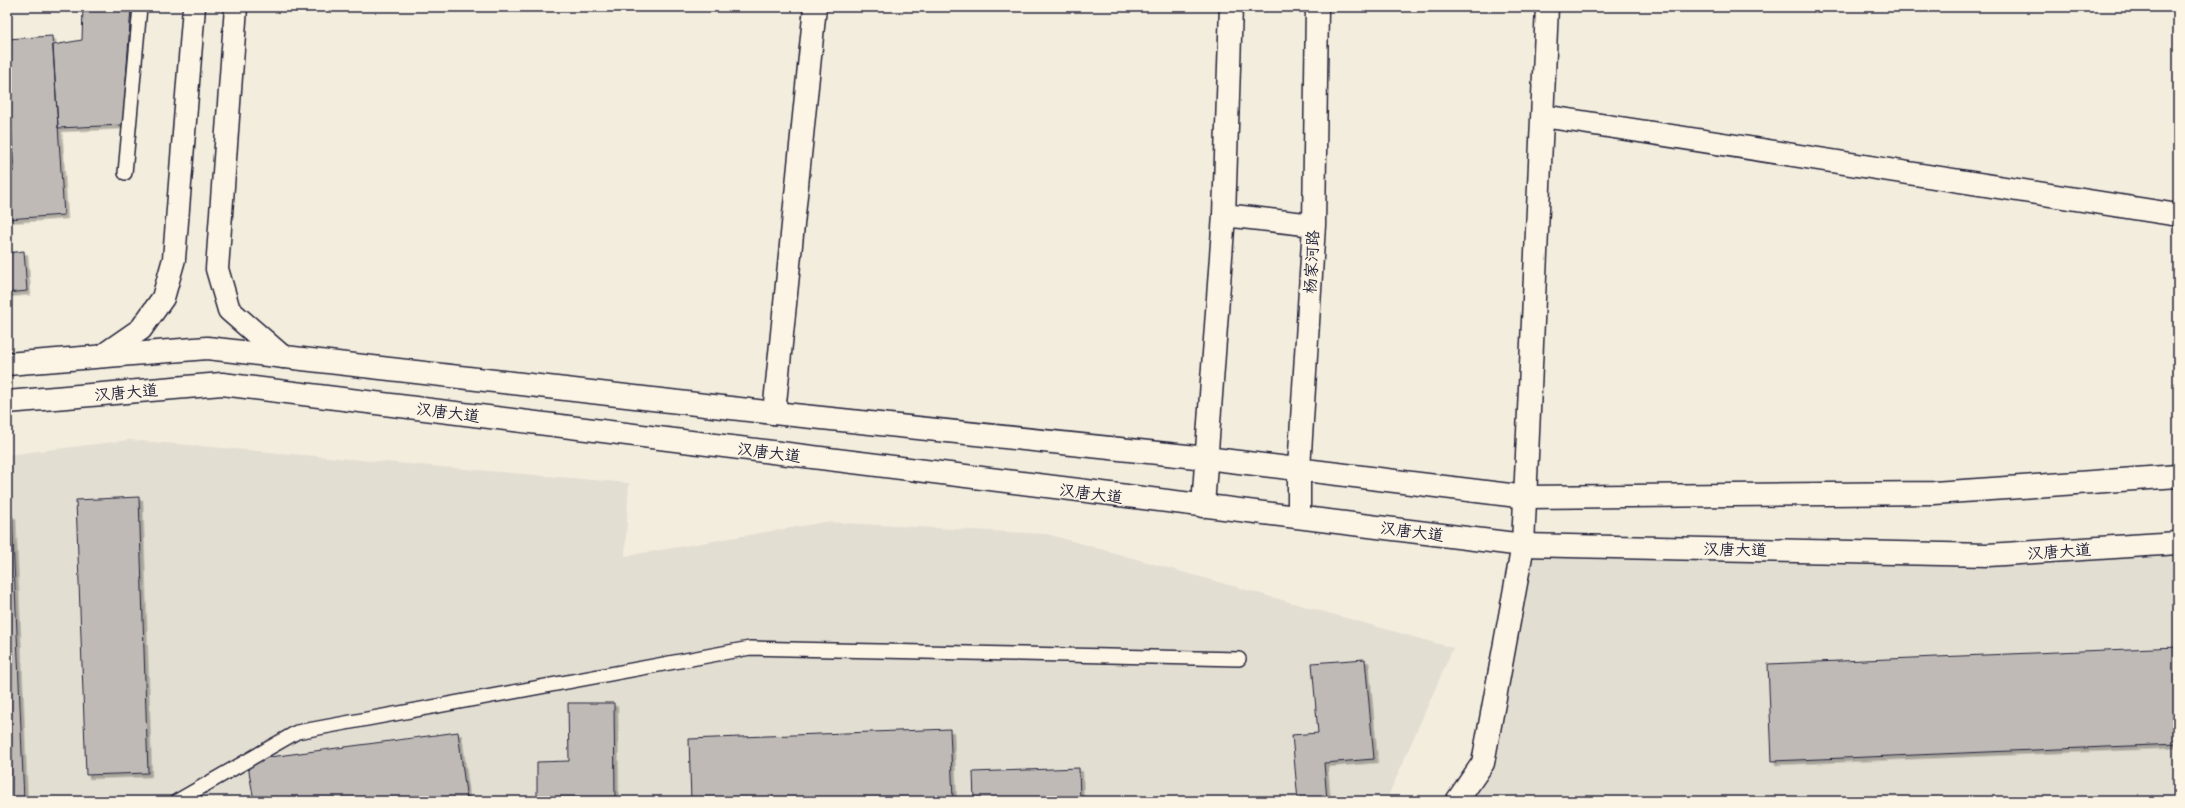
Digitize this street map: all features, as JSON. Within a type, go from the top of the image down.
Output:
[{"type":"main road","points":[[102,356],[141,329],[163,298],[172,265],[194,7]]},
{"type":"main road","points":[[236,7],[217,269],[229,310],[283,357]]},
{"type":"main road","points":[[774,413],[815,7]]},
{"type":"main road","points":[[1203,506],[1224,215],[1231,7]]},
{"type":"main road","name":"杨家河路","points":[[1299,517],[1299,469],[1314,224],[1317,7]]},
{"type":"main road","points":[[1457,801],[1483,763],[1523,545],[1547,7]]},
{"type":"main road","points":[[1542,116],[2178,215]]},
{"type":"main road","points":[[1224,215],[1314,224]]},
{"type":"main road","points":[[7,364],[207,348],[774,413],[1206,458],[1526,497],[1934,493],[2178,476]]},
{"type":"main road","name":"汉唐大道","points":[[7,402],[222,384],[1523,545],[1988,555],[2178,543]]},
{"type":"lane","points":[[125,173],[140,7]]},
{"type":"lane","points":[[177,801],[297,732],[750,648],[1239,659]]},
{"type":"shaded area","points":[[129,440],[629,483],[625,556],[825,522],[1047,534],[1453,648],[1386,801],[7,801],[7,455]]},
{"type":"shaded area","points":[[2178,541],[2178,801],[1457,801],[1483,763],[1534,548],[1988,555]]},
{"type":"building","points":[[83,7],[131,7],[123,125],[58,128],[53,45],[82,40]]},
{"type":"building","points":[[52,36],[64,215],[7,219],[7,171],[14,171],[9,91],[7,91],[7,39]]},
{"type":"building","points":[[24,251],[27,291],[7,293],[7,253]]},
{"type":"building","points":[[139,497],[148,773],[86,775],[76,500]]},
{"type":"building","points":[[7,515],[12,515],[24,801],[7,801]]},
{"type":"building","points":[[2178,647],[2178,744],[1772,761],[1768,664]]},
{"type":"building","points":[[1365,659],[1374,759],[1324,763],[1327,801],[1298,801],[1292,735],[1318,733],[1312,663]]},
{"type":"building","points":[[568,703],[614,703],[615,797],[537,798],[537,762],[569,761]]},
{"type":"building","points":[[950,729],[953,801],[691,801],[689,739]]},
{"type":"building","points":[[458,732],[467,801],[254,801],[247,760]]},
{"type":"building","points":[[1079,768],[1080,801],[974,801],[973,772]]}]
